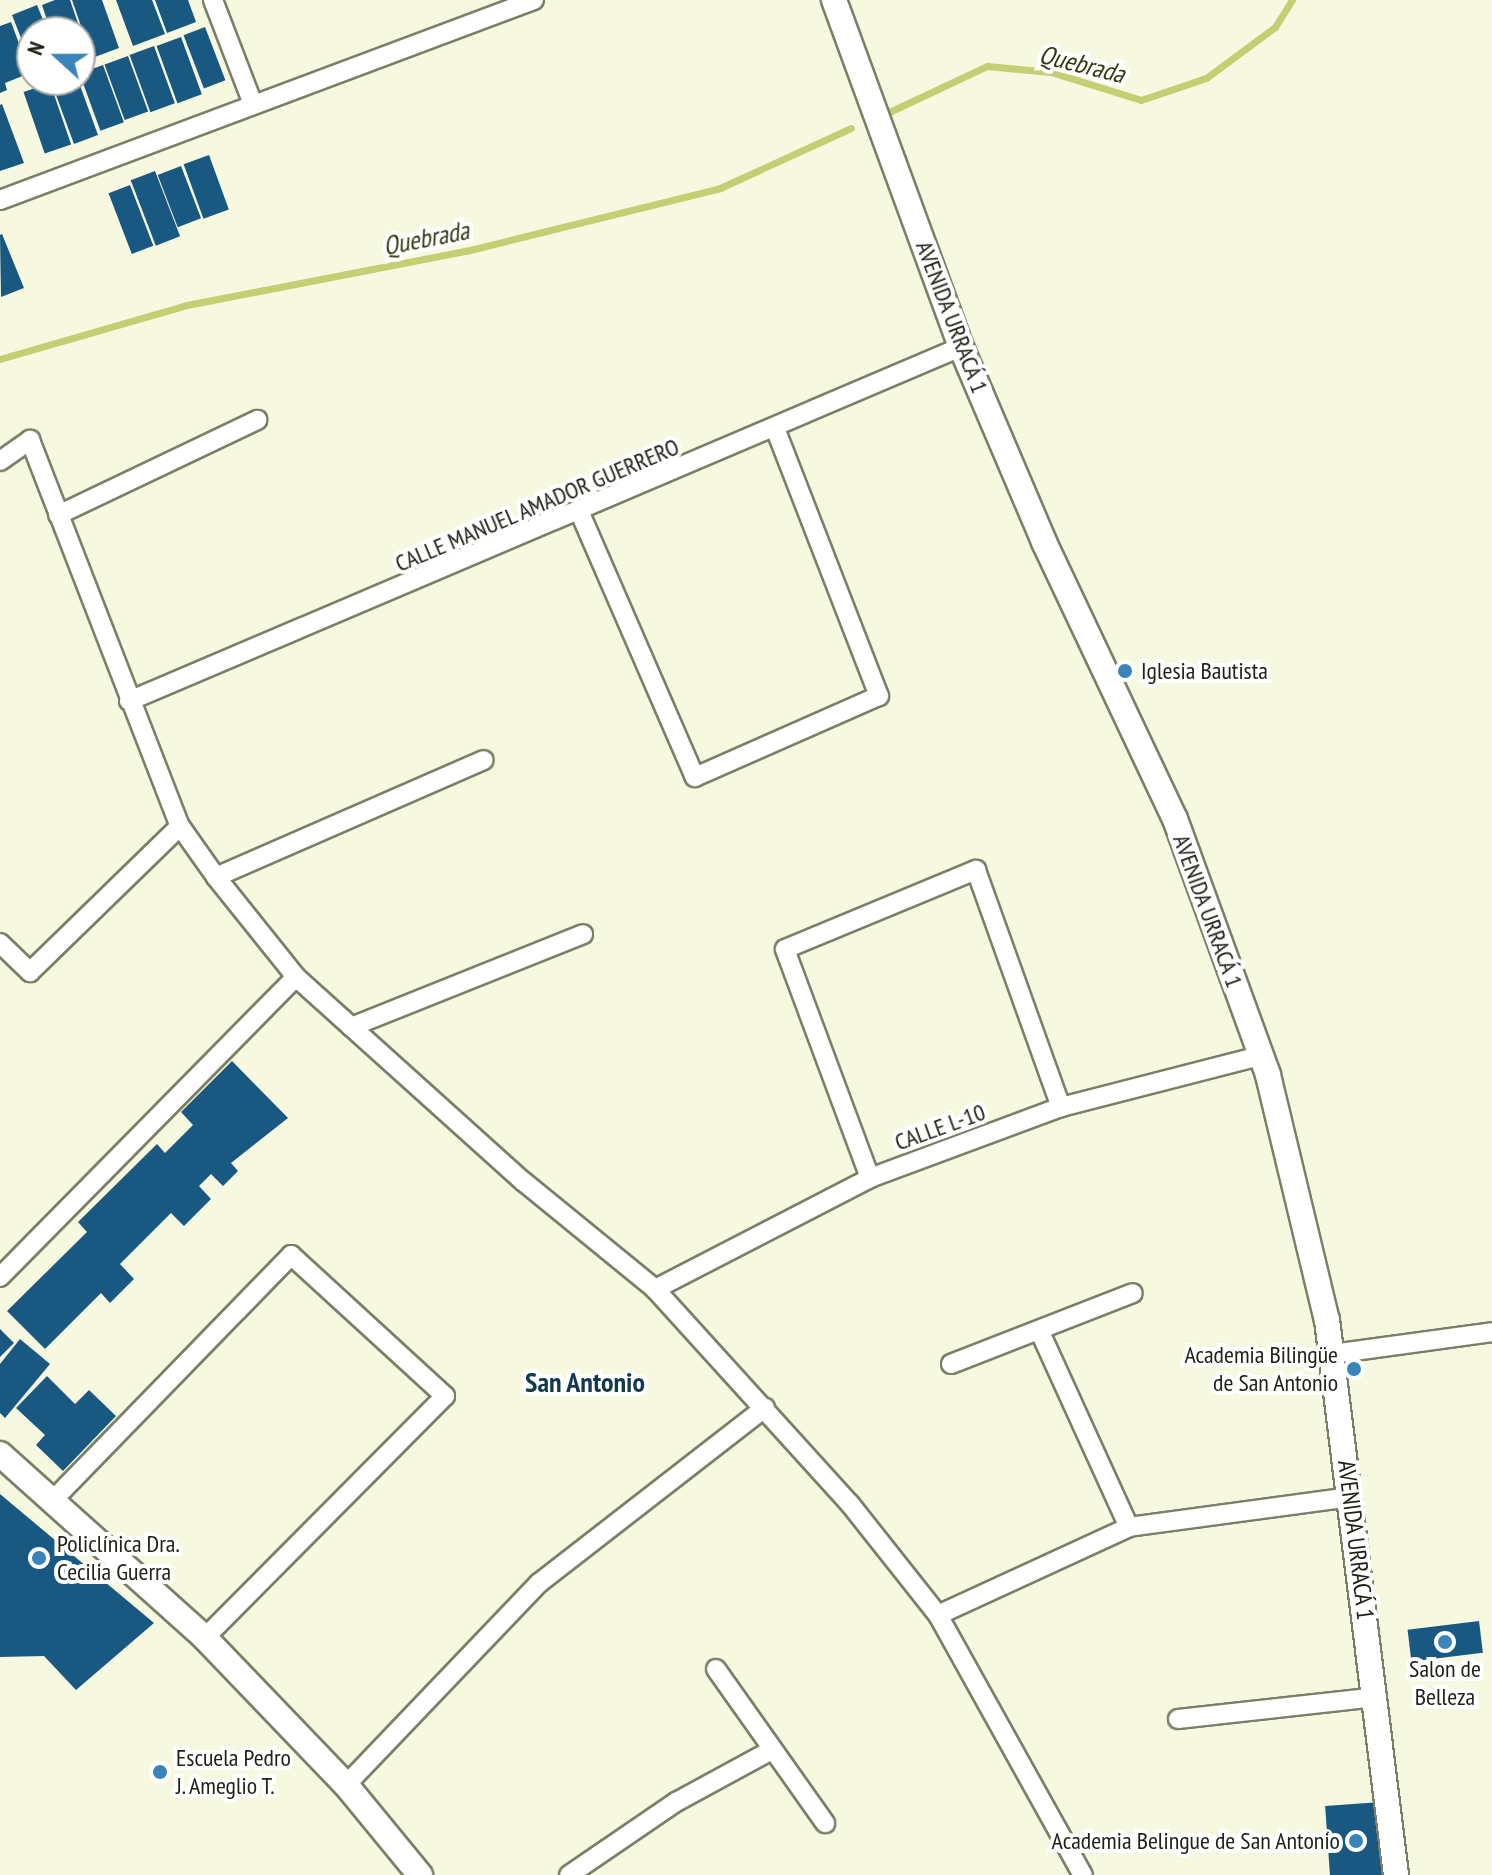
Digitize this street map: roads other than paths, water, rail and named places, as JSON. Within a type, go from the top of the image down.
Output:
[{"type":"street","points":[[213,0],[253,104]]},
{"type":"street","points":[[0,200],[534,0]]},
{"type":"street","name":"AVENIDA URRACÁ 1","points":[[834,0],[961,347],[1044,542],[1175,819],[1259,1056],[1332,1354],[1396,1875]]},
{"type":"street","name":"CALLE MANUEL AMADOR GUERRERO","points":[[129,701],[776,430],[961,347]]},
{"type":"street","points":[[58,515],[257,420]]},
{"type":"street","points":[[580,513],[695,777],[879,696],[776,430]]},
{"type":"street","points":[[0,461],[30,440],[180,826],[216,877],[296,977],[524,1182],[655,1289],[765,1408],[938,1615],[1083,1875]]},
{"type":"street","points":[[216,877],[484,760]]},
{"type":"street","points":[[0,943],[30,972],[180,826]]},
{"type":"street","points":[[870,1178],[785,949],[976,870],[1061,1107]]},
{"type":"street","points":[[351,1027],[583,934]]},
{"type":"street","points":[[0,1277],[296,977]]},
{"type":"street","name":"CALLE L-10","points":[[655,1289],[870,1178],[1061,1107],[1259,1056]]},
{"type":"street","points":[[55,1498],[291,1255],[445,1396],[205,1638]]},
{"type":"street","points":[[951,1364],[1040,1332],[1133,1293]]},
{"type":"street","points":[[1040,1332],[1129,1527]]},
{"type":"street","points":[[1332,1354],[1492,1332]]},
{"type":"street","points":[[346,1785],[539,1583],[765,1408]]},
{"type":"street","points":[[0,1454],[55,1498],[205,1638],[346,1785],[420,1875]]},
{"type":"street","points":[[938,1615],[1129,1527],[1351,1497]]},
{"type":"street","points":[[716,1669],[770,1751],[825,1823]]},
{"type":"street","points":[[1178,1719],[1376,1697]]},
{"type":"street","points":[[569,1875],[676,1802],[770,1751]]},
{"type":"waterway","name":"Quebrada","points":[[885,114],[987,66],[1051,72],[1141,100],[1206,78],[1275,27],[1292,0]]},
{"type":"waterway","name":"Quebrada","points":[[0,359],[187,305],[466,251],[720,188],[851,128]]},
{"type":"place","name":"Iglesia Bautista","points":[[1125,671]]},
{"type":"place","name":"Academia Bilingüe de San Antonio","points":[[1354,1369]]},
{"type":"place","name":"Policlínica Dra. Cecilia Guerra","points":[[39,1558]]},
{"type":"place","name":"Salon de Belleza","points":[[1445,1642]]},
{"type":"place","name":"Escuela Pedro J. Ameglio T.","points":[[160,1772]]},
{"type":"place","name":"Academia Belingue de San Antonio","points":[[1356,1841]]},
{"type":"district","name":"San Antonio","points":[[585,1382]]}]
